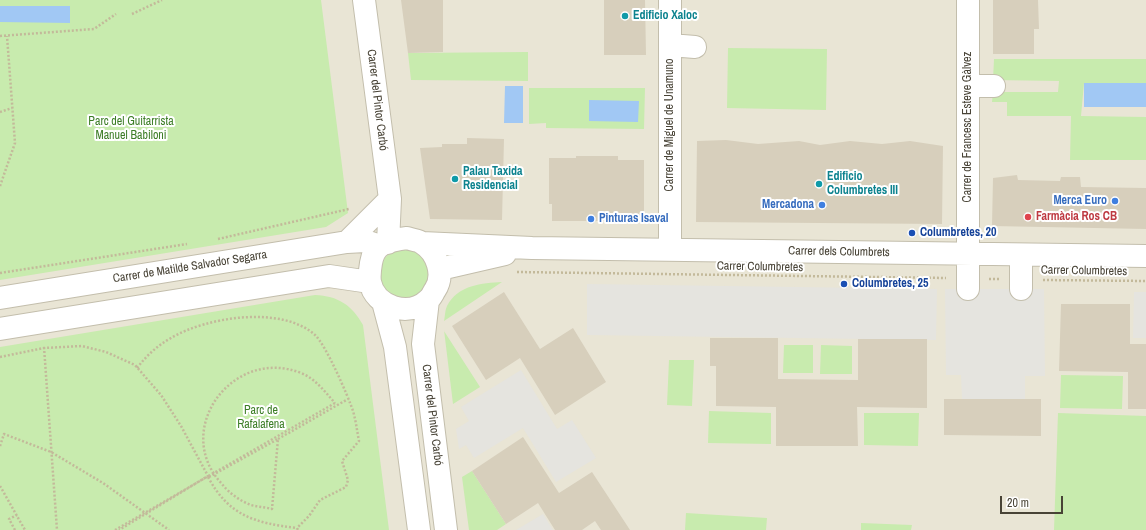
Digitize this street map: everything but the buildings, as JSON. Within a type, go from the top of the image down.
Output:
[{"type":"street","name":"Carrer del Pintor Carbó","points":[[364,0],[390,199],[400,242]]},
{"type":"street","name":"Carrer de Miguel de Unamuno","points":[[670,0],[670,250]]},
{"type":"street","name":"Carrer de Francesc Esteve Gàlvez","points":[[968,0],[968,284]]},
{"type":"street","points":[[670,45],[695,47]]},
{"type":"street","points":[[968,86],[994,86]]},
{"type":"street","points":[[347,242],[390,199]]},
{"type":"street","name":"Carrer de Matilde Salvador Segarra","points":[[0,298],[347,242],[400,242]]},
{"type":"street","points":[[400,242],[434,254],[440,269],[438,286],[428,300],[414,308],[398,309],[383,302],[376,295],[370,282],[374,253],[400,242]]},
{"type":"street","name":"Carrer dels Columbrets","points":[[400,242],[532,248],[1146,256]]},
{"type":"street","name":"Carrer dels Columbrets","points":[[440,269],[532,248]]},
{"type":"street","points":[[1021,284],[1022,255]]},
{"type":"street","points":[[0,329],[329,276],[370,282]]},
{"type":"street","name":"Carrer del Pintor Carbó","points":[[428,300],[423,344],[446,530]]},
{"type":"street","points":[[383,302],[395,347],[419,530]]},
{"type":"path","points":[[132,14],[162,0]]},
{"type":"path","points":[[0,36],[94,29],[116,14]]},
{"type":"path","points":[[0,186],[15,142],[7,36]]},
{"type":"path","points":[[0,112],[12,108]]},
{"type":"path","points":[[211,240],[351,208]]},
{"type":"path","points":[[0,273],[195,243]]},
{"type":"path","name":"Carrer Columbretes","points":[[509,272],[968,284],[1146,281]]},
{"type":"path","points":[[0,357],[44,348],[82,346],[106,352],[137,368],[165,401],[181,426],[215,489],[232,508],[243,516],[275,525],[298,529],[320,500],[346,487],[348,480],[342,461],[344,456],[359,441],[353,411],[329,356],[316,336],[301,325],[282,320],[257,317],[196,326],[171,338],[149,352],[137,368]]},
{"type":"path","points":[[42,322],[57,530]]},
{"type":"path","points":[[115,530],[335,403],[320,386],[302,373],[280,368],[258,369],[237,378],[220,393],[208,412],[204,434],[206,457],[215,477],[230,494],[250,504],[272,509],[278,439]]},
{"type":"path","points":[[119,530],[208,477],[348,399]]},
{"type":"path","points":[[0,433],[51,452],[103,483],[169,530]]},
{"type":"path","points":[[0,446],[4,434]]},
{"type":"path","points":[[0,486],[25,530]]},
{"type":"path","points":[[15,530],[9,519],[17,515]]},
{"type":"shaded area","points":[[0,0],[1146,0],[1146,530],[0,530]]},
{"type":"shaded area","points":[[587,284],[937,289],[936,340],[587,335]]},
{"type":"shaded area","points":[[945,289],[1044,289],[1045,376],[1025,376],[1025,399],[962,399],[961,375],[946,375]]},
{"type":"shaded area","points":[[1134,292],[1146,292],[1146,338],[1133,338]]},
{"type":"shaded area","points":[[521,370],[557,429],[572,420],[596,458],[556,482],[523,428],[474,458],[466,445],[459,449],[456,429],[469,421],[461,407]]},
{"type":"shaded area","points":[[543,514],[553,530],[516,530]]},
{"type":"green space","name":"Parc del Guitarrista Manuel Babiloni","points":[[0,0],[321,0],[348,213],[326,227],[0,280]]},
{"type":"green space","points":[[728,48],[827,49],[826,110],[727,108]]},
{"type":"green space","points":[[528,52],[528,81],[411,80],[408,53]]},
{"type":"green space","points":[[994,59],[1146,59],[1146,83],[1084,83],[1081,116],[1146,117],[1146,160],[1070,160],[1071,116],[1007,116],[1007,102],[992,102],[993,92],[1058,92],[1059,81],[993,80]]},
{"type":"green space","points":[[529,88],[645,88],[644,129],[546,128],[546,123],[529,124]]},
{"type":"green space","points":[[404,249],[413,251],[422,256],[427,265],[429,274],[427,283],[422,292],[413,297],[404,299],[395,297],[386,292],[381,283],[379,274],[381,265],[386,256],[395,251]]},
{"type":"green space","points":[[502,282],[444,321],[447,306],[457,294],[464,289],[479,284]]},
{"type":"green space","name":"Parc de Rafalafena","points":[[315,295],[331,297],[344,303],[354,312],[363,325],[389,530],[0,530],[0,347]]},
{"type":"green space","points":[[444,331],[480,387],[453,404]]},
{"type":"green space","points":[[784,345],[813,345],[813,373],[783,373]]},
{"type":"green space","points":[[821,345],[852,346],[852,374],[820,374]]},
{"type":"green space","points":[[669,360],[694,360],[692,406],[667,405]]},
{"type":"green space","points":[[1061,375],[1123,376],[1122,409],[1060,408]]},
{"type":"green space","points":[[709,411],[771,413],[771,444],[708,443]]},
{"type":"green space","points":[[864,413],[919,413],[918,446],[864,445]]},
{"type":"green space","points":[[1058,413],[1146,416],[1146,530],[1054,530]]},
{"type":"green space","points":[[472,471],[506,524],[497,530],[469,530],[462,477]]},
{"type":"green space","points":[[686,513],[767,518],[766,530],[685,530]]},
{"type":"green space","points":[[861,523],[912,525],[911,530],[861,530]]},
{"type":"water","points":[[0,6],[70,6],[70,23],[0,22]]},
{"type":"water","points":[[1084,83],[1146,83],[1146,107],[1084,107]]},
{"type":"water","points":[[505,86],[523,86],[523,123],[504,123]]},
{"type":"water","points":[[589,100],[639,101],[638,122],[589,121]]},
{"type":"place","name":"Edificio Xaloc","points":[[625,16]]},
{"type":"place","name":"Palau Taxida Residencial","points":[[455,179]]},
{"type":"place","name":"Edificio Columbretes III","points":[[819,184]]},
{"type":"place","name":"Merca Euro","points":[[1115,201]]},
{"type":"place","name":"Mercadona","points":[[822,205]]},
{"type":"place","name":"Farmàcia Ros CB","points":[[1028,217]]},
{"type":"place","name":"Pinturas Isaval","points":[[591,219]]},
{"type":"place","name":"Columbretes, 20","points":[[912,233]]},
{"type":"place","name":"Columbretes, 25","points":[[844,284]]}]
